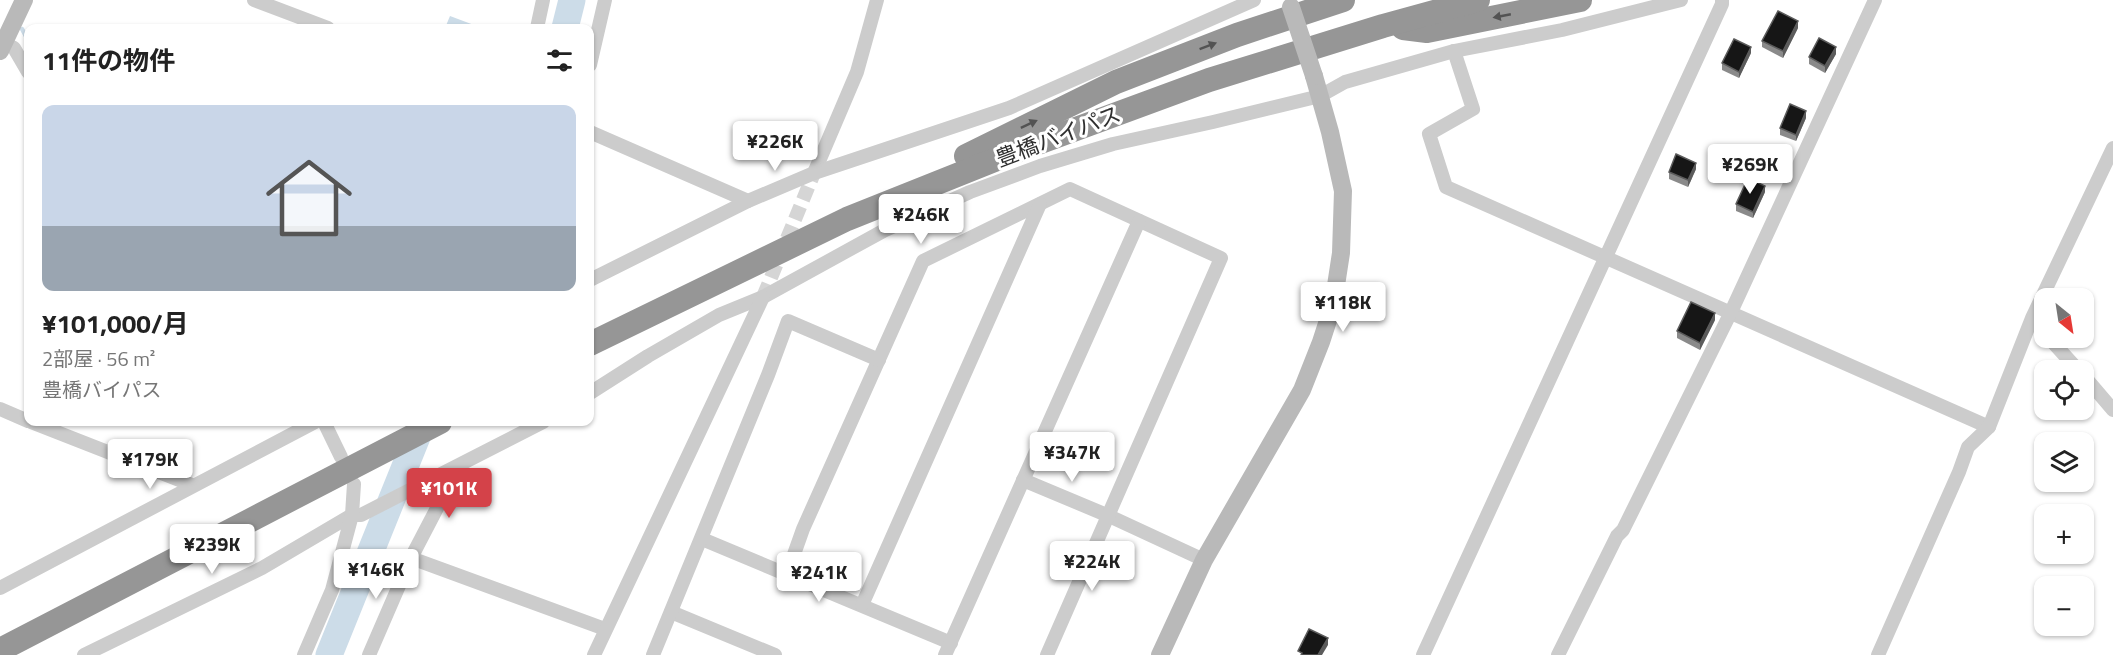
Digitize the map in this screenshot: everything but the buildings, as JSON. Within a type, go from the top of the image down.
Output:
[{"type":"highway","points":[[847,219],[1019,129],[1116,82],[1237,35],[1343,0]]},
{"type":"highway","name":"豊橋バイパス","points":[[594,342],[847,219],[1027,147],[1209,80],[1383,26],[1478,0]]},
{"type":"highway","points":[[1383,26],[1426,31],[1580,0]]},
{"type":"highway","points":[[0,650],[432,426]]},
{"type":"street","points":[[24,0],[2,47],[14,48],[24,65]]},
{"type":"street","points":[[254,0],[274,3],[319,24]]},
{"type":"street","points":[[538,24],[543,0]]},
{"type":"street","points":[[594,48],[605,0]]},
{"type":"street","points":[[814,173],[857,72],[878,0]]},
{"type":"street","points":[[594,278],[748,201],[814,173],[1009,108],[1254,0]]},
{"type":"street","points":[[594,391],[719,315],[763,297],[885,230],[970,192],[1030,170],[1113,144],[1320,96],[1345,82],[1454,51],[1562,30],[1681,0]]},
{"type":"street","points":[[1423,655],[1722,0]]},
{"type":"street","points":[[1557,655],[1617,536],[1623,530],[1731,312],[1875,0]]},
{"type":"street","points":[[1160,655],[1204,560],[1302,390],[1333,305],[1341,253],[1343,191],[1320,96],[1290,3]]},
{"type":"street","points":[[1454,51],[1473,109],[1430,135],[1446,187],[1989,427]]},
{"type":"street","points":[[594,134],[748,201]]},
{"type":"street","points":[[1878,655],[1968,447],[1989,427],[2032,318],[2113,148]]},
{"type":"street","points":[[787,574],[803,529],[923,261],[1070,189],[1221,258],[1047,655]]},
{"type":"street","points":[[862,605],[1040,204]]},
{"type":"street","points":[[702,539],[862,605],[948,649],[1139,221]]},
{"type":"street","points":[[594,655],[763,297]]},
{"type":"street","points":[[653,655],[702,539],[788,321],[879,360]]},
{"type":"street","points":[[2058,348],[2069,360]]},
{"type":"street","points":[[2094,388],[2113,410]]},
{"type":"street","points":[[0,409],[24,419]]},
{"type":"street","points":[[43,426],[192,485]]},
{"type":"street","points":[[0,588],[307,426]]},
{"type":"street","points":[[326,426],[341,457]]},
{"type":"street","points":[[84,655],[262,568],[356,515],[453,469],[535,426]]},
{"type":"street","points":[[369,655],[453,469]]},
{"type":"street","points":[[1023,480],[1204,560]]},
{"type":"street","points":[[304,655],[332,590],[356,515],[354,484]]},
{"type":"street","points":[[411,558],[605,628]]},
{"type":"street","points":[[671,612],[749,650],[775,655]]},
{"type":"water","points":[[450,16],[471,24],[447,24]]},
{"type":"waterway","points":[[566,24],[572,0]]},
{"type":"waterway","points":[[22,29],[24,33]]},
{"type":"waterway","points":[[329,655],[421,426]]},
{"type":"tunnel","points":[[763,297],[814,173]]}]
